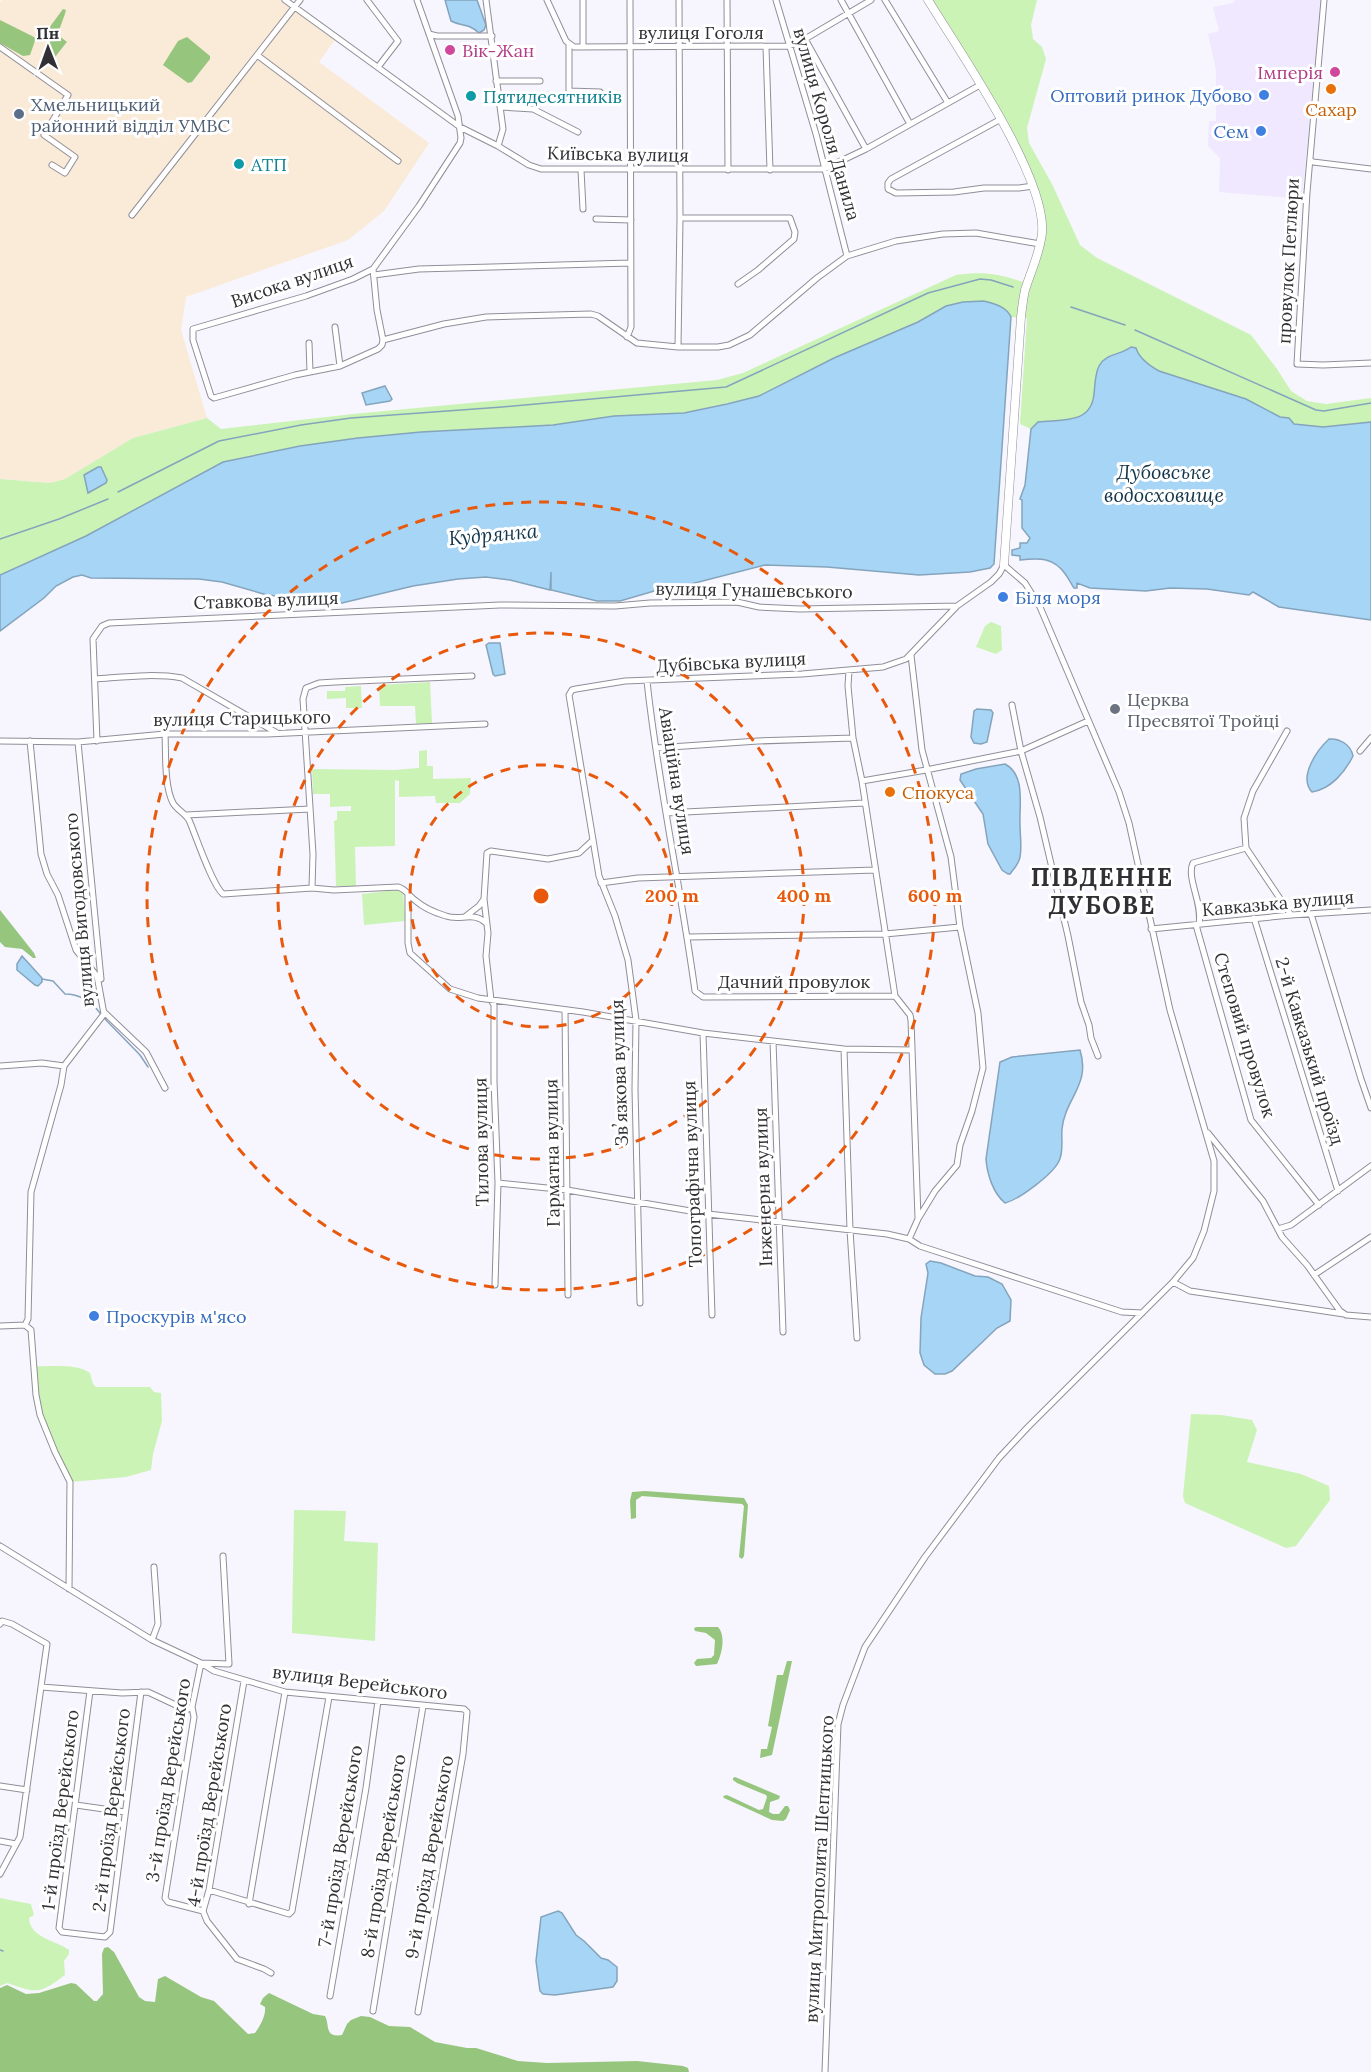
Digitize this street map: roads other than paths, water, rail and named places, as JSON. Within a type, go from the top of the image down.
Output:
[{"type":"street","name":"Київська вулиця","points":[[285,0],[460,127],[529,165],[541,169],[581,171],[824,169],[866,149],[980,85]]},
{"type":"street","points":[[132,215],[300,0]]},
{"type":"street","points":[[367,0],[398,41],[378,68]]},
{"type":"street","points":[[417,0],[460,127]]},
{"type":"street","points":[[486,0],[503,129],[498,146]]},
{"type":"street","points":[[547,0],[569,45],[569,91],[600,92]]},
{"type":"street","points":[[583,0],[583,47]]},
{"type":"street","points":[[627,337],[631,327],[630,0]]},
{"type":"street","points":[[678,347],[679,0]]},
{"type":"street","points":[[726,0],[728,170]]},
{"type":"street","name":"вулиця Короля Данила","points":[[776,0],[847,256]]},
{"type":"street","points":[[841,0],[910,124]]},
{"type":"street","name":"вулиця Гоголя","points":[[569,45],[574,47],[789,46],[871,0]]},
{"type":"street","points":[[885,0],[948,103]]},
{"type":"street","points":[[928,0],[1001,119],[1033,186],[1042,219],[1040,244],[1025,292],[1021,317],[1004,565]]},
{"type":"street","name":"провулок Петлюри","points":[[1324,0],[1310,160],[1297,364],[1371,363]]},
{"type":"street","points":[[429,34],[492,36]]},
{"type":"street","points":[[805,39],[866,149]]},
{"type":"street","points":[[0,47],[68,95],[44,135],[75,157],[65,173],[52,165]]},
{"type":"street","points":[[766,47],[770,170]]},
{"type":"street","points":[[257,55],[398,161]]},
{"type":"street","points":[[496,81],[540,81]]},
{"type":"street","points":[[501,107],[533,109],[578,132]]},
{"type":"street","points":[[1001,119],[891,179],[888,189],[896,193],[954,192],[1033,186]]},
{"type":"street","name":"Висока вулиця","points":[[310,372],[214,398],[211,396],[193,340],[193,329],[306,296],[374,272],[460,143],[460,127]]},
{"type":"street","name":"провулок Петлюри","points":[[1310,160],[1371,170]]},
{"type":"street","points":[[581,171],[583,209]]},
{"type":"street","points":[[680,218],[790,218],[795,232],[794,239],[738,284]]},
{"type":"street","points":[[596,219],[631,220]]},
{"type":"street","points":[[383,340],[444,324],[486,317],[591,314],[598,316],[636,343],[678,347],[718,347],[750,335],[817,278],[847,256],[896,241],[943,234],[976,233],[1040,244]]},
{"type":"street","points":[[309,343],[310,372],[340,366],[371,354],[382,345],[374,272],[630,263]]},
{"type":"street","points":[[335,327],[340,366]]},
{"type":"street","name":"Дубівська вулиця","points":[[595,848],[569,694],[572,690],[625,681],[883,668],[911,656],[957,606],[991,582],[1004,565]]},
{"type":"street","name":"вулиця Митрополита Шептицького","points":[[825,2072],[838,1724],[865,1647],[925,1557],[999,1458],[1053,1400],[1143,1313],[1193,1258],[1200,1244],[1214,1191],[1214,1161],[1170,1010],[1129,823],[1119,792],[1040,607],[1025,583],[1004,565]]},
{"type":"street","name":"вулиця Гунашевського","points":[[550,604],[615,606],[650,603],[737,602],[759,607],[800,609],[957,606]]},
{"type":"street","name":"Ставкова вулиця","points":[[97,741],[93,639],[102,626],[109,623],[193,617],[550,604]]},
{"type":"street","points":[[909,1239],[918,1218],[935,1191],[957,1165],[960,1145],[983,1068],[978,1013],[960,927],[951,857],[926,770],[917,721],[911,656]]},
{"type":"street","points":[[849,671],[848,686],[853,738],[862,781],[895,996],[910,1015],[918,1218]]},
{"type":"street","points":[[95,679],[143,676],[182,678],[268,731]]},
{"type":"street","points":[[312,888],[313,854],[307,732],[303,699],[306,688],[319,683],[472,676]]},
{"type":"street","name":"Авіаційна вулиця","points":[[647,681],[695,991]]},
{"type":"street","points":[[1012,705],[1021,751],[1040,817],[1068,936],[1081,1002],[1098,1056]]},
{"type":"street","points":[[862,781],[1021,751],[1088,721]]},
{"type":"street","name":"вулиця Старицького","points":[[0,741],[78,742],[165,734],[268,731],[279,734],[485,724]]},
{"type":"street","points":[[1287,731],[1253,791],[1244,818],[1246,848],[1291,915]]},
{"type":"street","points":[[165,734],[171,799],[178,810],[186,815],[219,891],[223,894],[312,888],[334,890],[399,887],[421,905],[446,917],[466,916],[478,918],[486,923]]},
{"type":"street","points":[[656,748],[758,741],[853,738]]},
{"type":"street","points":[[1360,751],[1371,738]]},
{"type":"street","points":[[30,741],[40,848],[44,867],[58,895],[76,950],[97,970]]},
{"type":"street","name":"вулиця Вигодовського","points":[[78,742],[97,970],[104,1014],[146,1052],[165,1088]]},
{"type":"street","points":[[666,813],[864,803]]},
{"type":"street","points":[[186,815],[310,809]]},
{"type":"street","name":"Тилова вулиця","points":[[495,1285],[498,1182],[494,1005],[491,1000],[486,956],[488,933],[484,899],[487,853],[491,850],[549,859],[579,853],[593,840]]},
{"type":"street","name":"Звʼязкова вулиця","points":[[595,848],[601,883],[615,916],[628,960],[636,1020],[635,1089],[640,1303]]},
{"type":"street","name":"Степовий провулок","points":[[1246,848],[1193,863],[1191,875],[1200,906],[1198,924],[1251,1120],[1319,1205]]},
{"type":"street","points":[[601,883],[678,876],[874,870]]},
{"type":"street","points":[[408,893],[410,953],[450,989],[478,998],[636,1020],[704,1033],[844,1049],[912,1050]]},
{"type":"street","points":[[466,916],[484,899]]},
{"type":"street","name":"Кавказька вулиця","points":[[1151,929],[1254,918],[1371,910]]},
{"type":"street","points":[[1311,914],[1360,1079],[1371,1108]]},
{"type":"street","name":"2-й Кавказький проїзд","points":[[1254,918],[1338,1191]]},
{"type":"street","points":[[688,938],[885,934],[960,927]]},
{"type":"street","name":"Дачний провулок","points":[[695,991],[703,997],[895,996]]},
{"type":"street","name":"Гарматна вулиця","points":[[566,1010],[568,1295]]},
{"type":"street","points":[[25,1325],[28,1319],[31,1192],[61,1085],[64,1066],[104,1014]]},
{"type":"street","name":"Топографічна вулиця","points":[[704,1033],[712,1315]]},
{"type":"street","name":"Інженерна вулиця","points":[[773,1041],[783,1332]]},
{"type":"street","points":[[844,1049],[849,1230],[857,1338]]},
{"type":"street","points":[[0,1066],[42,1063],[64,1066]]},
{"type":"street","points":[[1204,1127],[1263,1201],[1291,1249],[1314,1275],[1340,1311],[1346,1315]]},
{"type":"street","points":[[1278,1229],[1291,1225],[1371,1166]]},
{"type":"street","points":[[498,1182],[567,1190],[708,1214],[887,1234],[909,1239],[920,1246],[1105,1307],[1133,1314],[1143,1313]]},
{"type":"street","points":[[1314,1275],[1371,1237]]},
{"type":"street","points":[[1173,1282],[1190,1291],[1371,1317]]},
{"type":"street","points":[[0,1326],[25,1325],[32,1330],[36,1395],[40,1415],[70,1482],[69,1589]]},
{"type":"street","name":"вулиця Верейського","points":[[0,1546],[152,1640],[201,1662],[214,1671],[285,1692],[464,1709]]},
{"type":"street","points":[[201,1662],[229,1664],[223,1556]]},
{"type":"street","points":[[152,1640],[158,1624],[154,1567]]},
{"type":"street","points":[[0,1624],[2,1621],[12,1624],[47,1644],[20,1837],[0,1874]]},
{"type":"street","name":"3-й проїзд Верейського","points":[[201,1662],[192,1707],[194,1717],[165,1898],[168,1902],[203,1911]]},
{"type":"street","name":"4-й проїзд Верейського","points":[[244,1681],[209,1890],[203,1911],[207,1921],[237,1959],[271,1973]]},
{"type":"street","points":[[41,1688],[136,1694],[141,1692],[154,1694],[188,1710],[192,1707]]},
{"type":"street","name":"1-й проїзд Верейського","points":[[90,1691],[59,1928],[62,1932],[105,1937],[110,1932]]},
{"type":"street","name":"2-й проїзд Верейського","points":[[110,1932],[141,1692]]},
{"type":"street","points":[[249,1904],[285,1692]]},
{"type":"street","points":[[209,1890],[249,1904],[289,1914],[292,1911],[329,1697]]},
{"type":"street","name":"7-й проїзд Верейського","points":[[330,1996],[366,1788],[378,1701]]},
{"type":"street","name":"8-й проїзд Верейського","points":[[373,2011],[423,1706]]},
{"type":"street","name":"9-й проїзд Верейського","points":[[418,2012],[463,1754],[467,1712],[464,1709]]},
{"type":"street","points":[[0,1786],[27,1790]]},
{"type":"street","points":[[76,1805],[125,1812]]},
{"type":"street","points":[[0,1841],[16,1844]]},
{"type":"water","points":[[445,0],[477,0],[486,25],[484,30],[479,33],[471,27],[451,21]]},
{"type":"water","name":"Кудрянка","points":[[984,301],[1003,308],[1011,317],[994,564],[990,568],[970,572],[919,575],[827,567],[765,565],[687,585],[668,587],[620,601],[597,601],[551,590],[551,572],[550,590],[510,580],[486,577],[413,586],[342,603],[267,595],[222,582],[199,579],[91,578],[82,575],[56,586],[44,598],[0,631],[0,575],[86,536],[223,462],[300,446],[358,438],[553,425],[614,416],[684,413],[727,404],[759,396],[834,358],[918,322],[946,306]]},
{"type":"water","name":"Дубовське водосховище","points":[[1131,347],[1136,348],[1142,358],[1159,371],[1246,399],[1280,417],[1289,418],[1294,424],[1323,427],[1371,422],[1371,620],[1279,607],[1253,592],[1249,595],[1207,589],[1170,588],[1146,591],[1090,588],[1077,583],[1077,588],[1074,588],[1057,565],[1040,559],[1020,560],[1020,556],[1012,555],[1012,550],[1020,548],[1020,543],[1027,543],[1030,538],[1022,528],[1022,500],[1020,499],[1025,485],[1031,429],[1038,422],[1081,416],[1092,404],[1099,366],[1110,356]]},
{"type":"water","points":[[385,386],[392,399],[390,401],[366,405],[362,393]]},
{"type":"water","points":[[101,467],[107,480],[106,483],[88,493],[84,475]]},
{"type":"water","points":[[500,643],[505,674],[495,676],[493,674],[486,645]]},
{"type":"water","points":[[977,709],[991,710],[993,713],[987,742],[981,744],[974,743],[971,737],[974,711]]},
{"type":"water","points":[[1329,739],[1344,743],[1353,756],[1337,779],[1312,792],[1308,786],[1308,772],[1319,750]]},
{"type":"water","points":[[1005,764],[1016,775],[1020,791],[1021,853],[1019,862],[1010,874],[1002,870],[988,844],[983,814],[960,780],[961,774]]},
{"type":"water","points":[[22,956],[42,978],[38,986],[17,970],[17,964]]},
{"type":"water","points":[[1080,1050],[1083,1062],[1082,1073],[1064,1118],[1059,1161],[1035,1185],[1019,1197],[1005,1203],[991,1183],[986,1159],[1000,1062],[1012,1057]]},
{"type":"water","points":[[930,1261],[975,1276],[988,1277],[1002,1284],[1011,1300],[1010,1321],[997,1328],[952,1371],[945,1374],[935,1374],[924,1365],[920,1353],[921,1318],[928,1273],[926,1264]]},
{"type":"water","points":[[558,1911],[562,1913],[576,1935],[601,1958],[617,1967],[617,1981],[613,1987],[555,1995],[543,1994],[540,1991],[536,1961],[541,1917]]},
{"type":"waterway","points":[[118,492],[219,441],[301,425],[351,418],[726,387],[928,293],[980,279],[1013,287]]},
{"type":"waterway","points":[[1071,307],[1125,325]]},
{"type":"waterway","points":[[1135,330],[1316,410],[1324,411],[1371,403]]},
{"type":"waterway","points":[[0,539],[108,499]]},
{"type":"waterway","points":[[42,979],[53,981],[65,994],[85,999],[100,1013]]},
{"type":"waterway","points":[[105,1019],[140,1055],[148,1067]]},
{"type":"place","name":"Вік-Жан","points":[[450,50]]},
{"type":"place","name":"Імперія","points":[[1335,72]]},
{"type":"place","name":"Сахар","points":[[1331,89]]},
{"type":"place","name":"Оптовий ринок Дубово","points":[[1264,95]]},
{"type":"place","name":"Пятидесятників","points":[[471,96]]},
{"type":"place","name":"Хмельницький районний відділ УМВС","points":[[19,114]]},
{"type":"place","name":"Сем","points":[[1261,131]]},
{"type":"place","name":"АТП","points":[[239,164]]},
{"type":"place","name":"Біля моря","points":[[1003,597]]},
{"type":"place","name":"Церква Пресвятої Тройці","points":[[1115,709]]},
{"type":"place","name":"Спокуса","points":[[890,792]]},
{"type":"place","name":"Проскурів м'ясо","points":[[94,1316]]},
{"type":"district","name":"ПІВДЕННЕ ДУБОВЕ","points":[[1102,891]]}]
